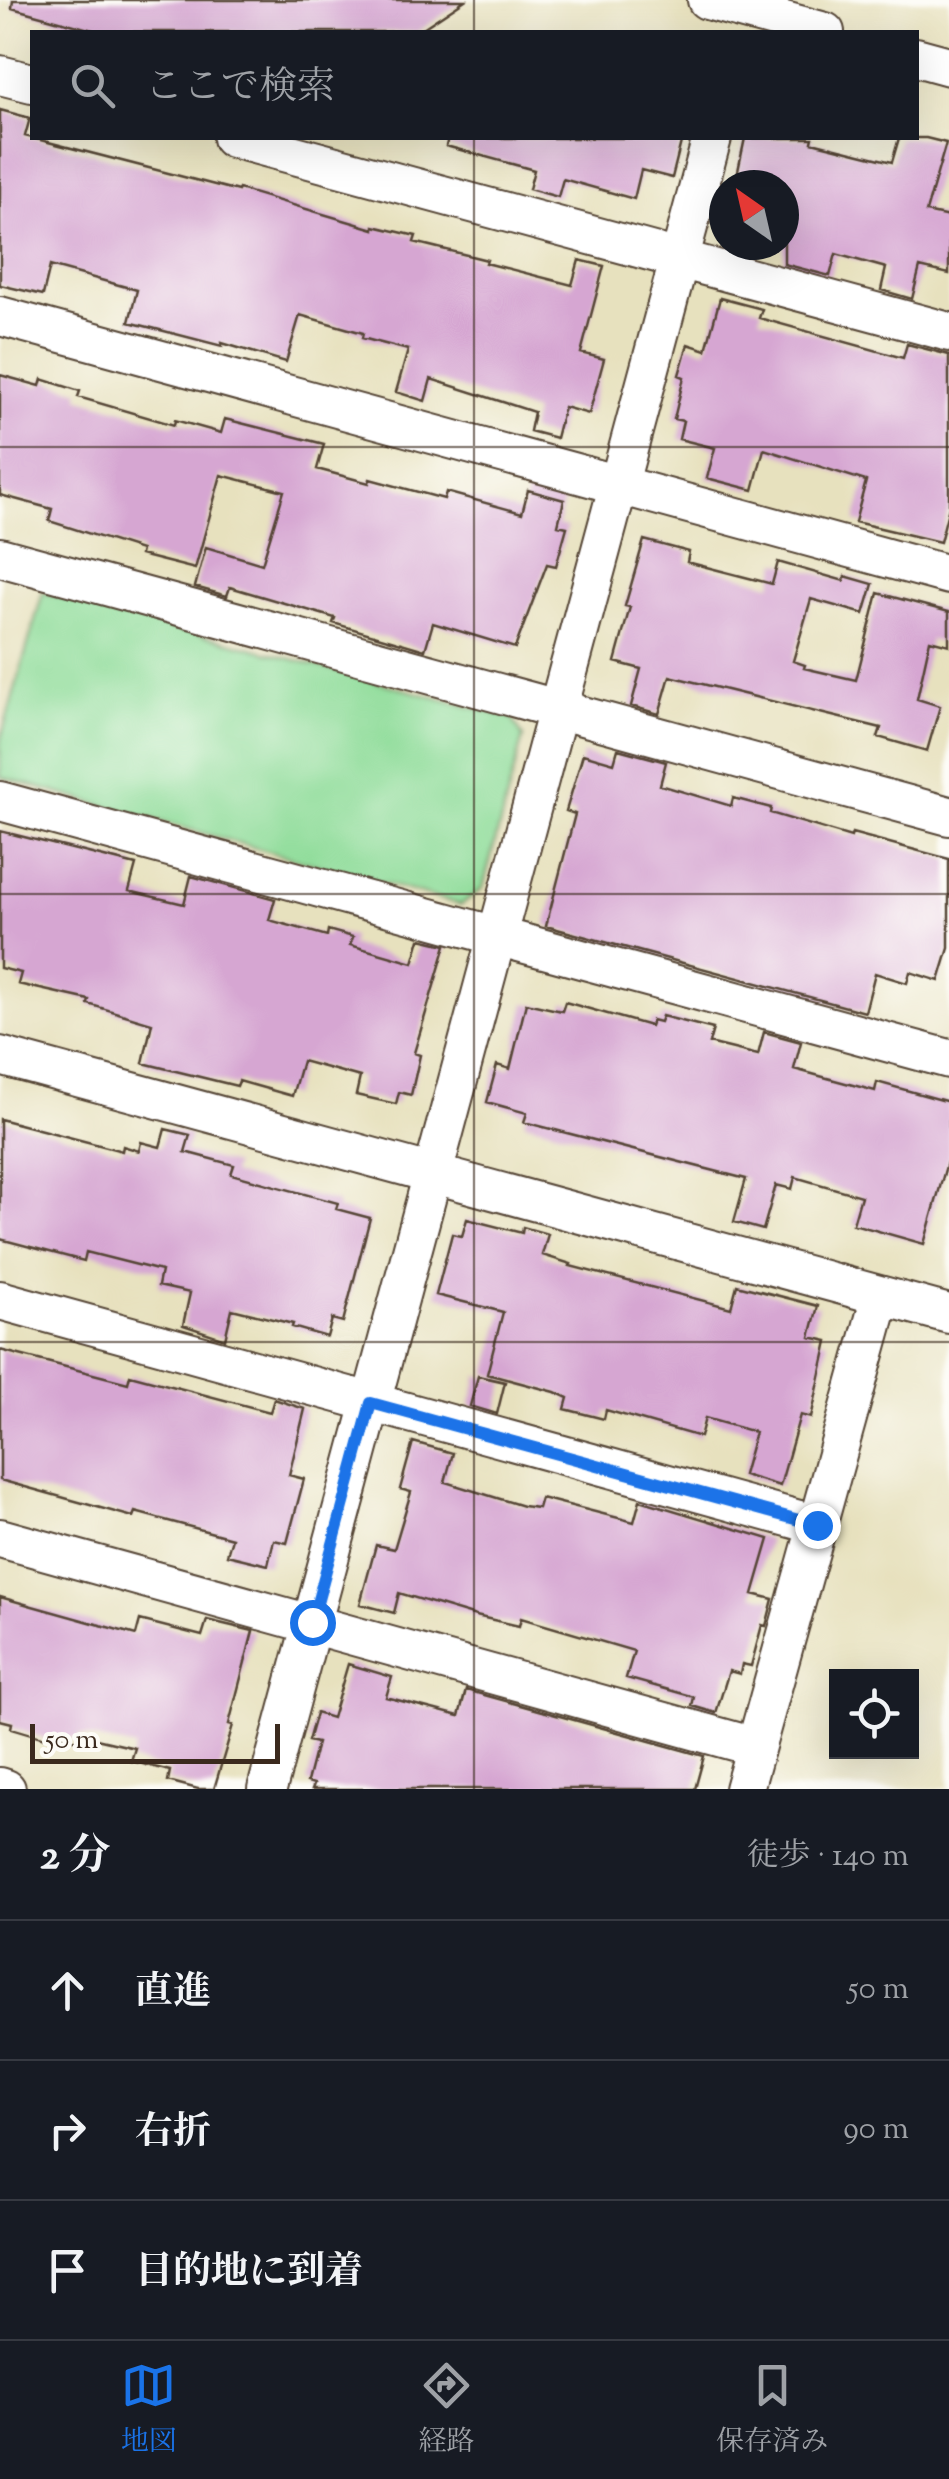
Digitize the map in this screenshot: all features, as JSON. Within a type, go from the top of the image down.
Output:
[{"type":"street","points":[[707,0],[745,15],[816,30]]},
{"type":"street","points":[[919,58],[949,66]]},
{"type":"street","points":[[0,74],[30,83]]},
{"type":"street","points":[[239,140],[949,332]]},
{"type":"street","points":[[267,1789],[711,140]]},
{"type":"street","points":[[0,316],[949,575]]},
{"type":"street","points":[[0,557],[949,816]]},
{"type":"street","points":[[0,801],[949,1059]]},
{"type":"street","points":[[0,1056],[949,1314]]},
{"type":"street","points":[[744,1789],[880,1296]]},
{"type":"street","points":[[0,1300],[817,1525]]},
{"type":"street","points":[[0,1538],[755,1747]]},
{"type":"green space","points":[[43,592],[512,718],[523,737],[483,888],[461,905],[0,777],[0,742]]},
{"type":"building","points":[[13,0],[465,0],[420,30],[93,30],[12,8]]},
{"type":"building","points":[[0,110],[30,118],[25,136],[30,140],[239,189],[374,229],[416,236],[414,242],[487,260],[486,263],[572,285],[579,260],[604,266],[581,353],[604,359],[589,414],[564,407],[556,438],[530,431],[534,412],[431,379],[425,401],[396,392],[408,350],[300,315],[286,362],[129,322],[137,290],[50,266],[43,295],[0,285]]},
{"type":"building","points":[[926,138],[946,143],[926,212],[949,217],[949,274],[920,267],[912,299],[881,290],[886,268],[836,254],[830,276],[784,264],[784,260],[799,260],[799,170],[738,170],[745,140],[812,140],[892,162],[898,140]]},
{"type":"building","points":[[448,140],[682,140],[672,178],[641,170],[634,199],[563,179],[558,197],[529,189],[534,170],[446,146]]},
{"type":"building","points":[[720,298],[762,309],[759,318],[903,358],[907,344],[949,355],[949,507],[940,542],[855,522],[866,481],[764,449],[753,490],[707,478],[715,448],[679,439],[683,421],[674,419],[684,377],[679,375],[688,344],[706,350]]},
{"type":"building","points":[[0,375],[40,386],[42,379],[80,391],[78,397],[174,425],[175,420],[221,433],[225,419],[324,444],[317,469],[369,483],[370,479],[444,499],[446,492],[522,513],[528,490],[564,500],[558,525],[567,527],[556,566],[547,564],[515,648],[433,623],[425,650],[230,587],[227,596],[195,587],[206,547],[262,564],[284,491],[221,475],[195,569],[140,555],[141,550],[49,521],[52,509],[0,495]]},
{"type":"building","points":[[644,540],[689,552],[687,562],[772,584],[778,562],[844,581],[845,576],[873,584],[864,614],[811,599],[793,661],[805,665],[804,668],[856,680],[878,593],[949,612],[949,645],[930,640],[917,699],[940,706],[927,751],[878,737],[881,728],[670,676],[659,714],[631,706],[641,669],[615,662],[630,607],[625,606]]},
{"type":"building","points":[[618,749],[666,762],[660,785],[731,806],[733,798],[851,837],[852,833],[949,859],[949,948],[939,981],[910,972],[907,983],[875,973],[865,1012],[546,926],[575,814],[566,811],[583,754],[614,763]]},
{"type":"building","points":[[0,831],[136,865],[129,891],[184,904],[191,876],[275,899],[269,920],[327,936],[328,930],[353,937],[350,945],[413,963],[420,939],[446,945],[414,1053],[420,1055],[411,1095],[399,1092],[396,1104],[356,1095],[360,1077],[302,1061],[292,1096],[239,1081],[237,1086],[143,1063],[152,1023],[88,1004],[89,1000],[18,984],[21,973],[0,968]]},
{"type":"building","points":[[565,1002],[650,1026],[652,1020],[660,1022],[662,1016],[713,1029],[709,1043],[758,1055],[764,1032],[801,1042],[794,1069],[875,1091],[877,1082],[949,1102],[949,1155],[924,1244],[853,1224],[861,1196],[795,1177],[792,1189],[776,1185],[763,1230],[734,1222],[746,1179],[524,1122],[527,1113],[487,1102],[497,1065],[510,1069],[526,1003],[562,1011]]},
{"type":"building","points":[[0,1119],[122,1151],[123,1146],[139,1151],[141,1142],[160,1147],[165,1129],[190,1135],[185,1152],[234,1165],[231,1174],[338,1203],[336,1209],[370,1218],[343,1322],[332,1319],[327,1337],[232,1309],[225,1339],[183,1325],[190,1293],[158,1286],[161,1271],[86,1252],[84,1261],[0,1239]]},
{"type":"building","points":[[467,1219],[522,1233],[523,1227],[548,1234],[542,1255],[570,1266],[731,1308],[737,1285],[818,1306],[810,1337],[828,1341],[811,1418],[800,1415],[780,1486],[743,1475],[755,1432],[705,1418],[700,1437],[606,1410],[604,1419],[565,1409],[568,1398],[555,1392],[487,1374],[503,1312],[436,1295],[452,1234],[462,1236]]},
{"type":"building","points":[[0,1350],[128,1383],[130,1375],[270,1412],[274,1399],[305,1409],[289,1475],[304,1479],[287,1543],[274,1540],[268,1565],[227,1555],[232,1538],[135,1512],[133,1517],[0,1480]]},
{"type":"building","points":[[478,1376],[505,1382],[497,1414],[470,1406]]},
{"type":"building","points":[[413,1442],[453,1453],[445,1482],[523,1506],[538,1508],[541,1498],[634,1522],[640,1500],[769,1539],[753,1594],[773,1599],[766,1626],[762,1625],[751,1666],[742,1664],[740,1674],[729,1671],[716,1713],[692,1706],[694,1697],[626,1678],[634,1651],[521,1618],[519,1626],[399,1593],[394,1613],[360,1604],[376,1545],[394,1549],[411,1492],[400,1489]]},
{"type":"building","points":[[0,1597],[136,1635],[140,1620],[202,1636],[207,1620],[253,1631],[229,1724],[233,1725],[214,1789],[168,1781],[170,1771],[131,1761],[135,1748],[79,1735],[77,1740],[60,1735],[58,1742],[11,1728],[12,1723],[0,1720]]},
{"type":"building","points":[[348,1664],[392,1677],[386,1697],[459,1716],[466,1690],[704,1756],[695,1789],[312,1789],[314,1784],[307,1782],[317,1743],[308,1741],[316,1713],[332,1718]]},
{"type":"route","points":[[312,1622],[371,1403],[817,1525]]}]
